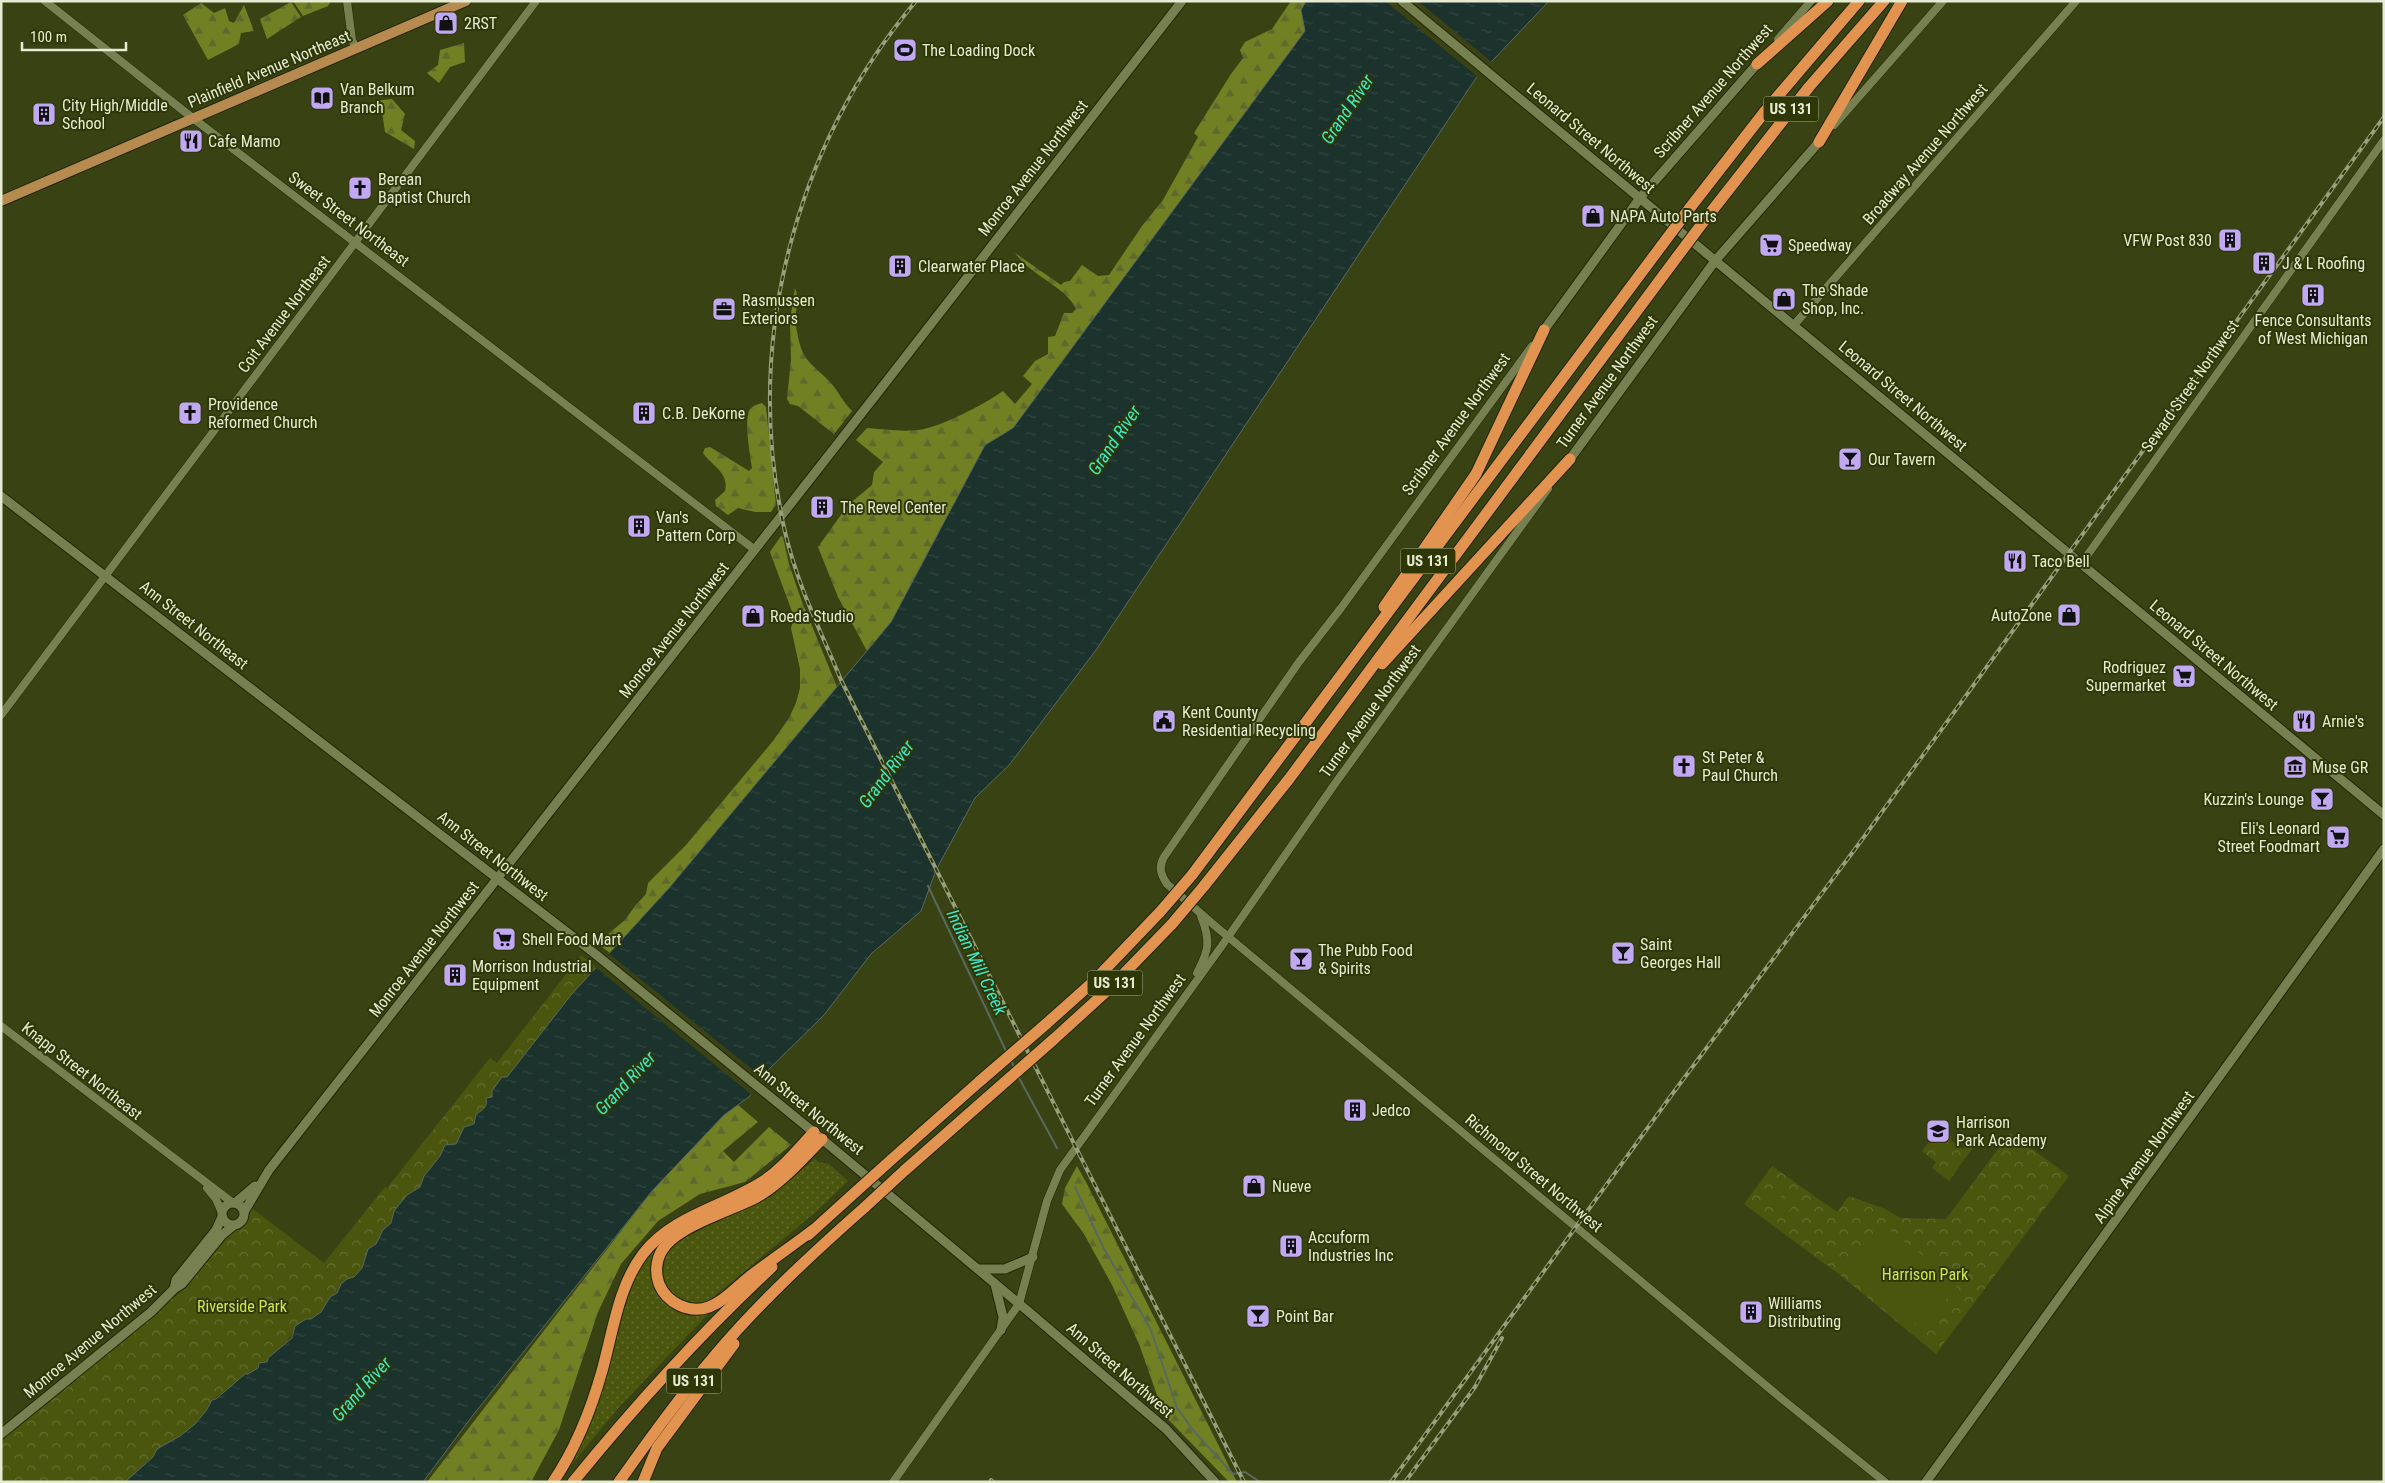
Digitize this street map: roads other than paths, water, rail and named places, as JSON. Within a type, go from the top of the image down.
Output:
[{"type":"highway","points":[[1757,64],[1828,1]]},
{"type":"highway","name":"US 131","points":[[572,1482],[621,1423],[696,1341],[813,1230],[1100,975],[1160,912],[1192,875],[1359,654],[1689,209],[1766,110],[1858,1]]},
{"type":"highway","name":"US 131","points":[[619,1482],[687,1390],[717,1353],[778,1288],[864,1206],[1110,988],[1172,924],[1252,827],[1704,221],[1809,87],[1884,1]]},
{"type":"highway","points":[[1819,142],[1902,1]]},
{"type":"highway","points":[[1359,654],[1382,611],[1476,474],[1544,330]]},
{"type":"highway","points":[[1334,718],[1453,585],[1570,459]]},
{"type":"highway","points":[[813,1230],[710,1306],[693,1308],[677,1304],[667,1296],[659,1282],[657,1262],[666,1244],[688,1230],[758,1196],[778,1182],[818,1135]]},
{"type":"highway","points":[[553,1482],[570,1453],[592,1403],[620,1304],[629,1278],[642,1255],[656,1239],[678,1224],[745,1191],[772,1175],[818,1135]]},
{"type":"highway","points":[[643,1482],[657,1448],[778,1288]]},
{"type":"main road","name":"Plainfield Avenue Northeast","points":[[1,201],[466,1]]},
{"type":"main road","name":"Monroe Avenue Northwest","points":[[244,1212],[261,1180],[1182,1]]},
{"type":"main road","name":"Leonard Street Northwest","points":[[1402,1],[2384,815]]},
{"type":"main road","name":"Scribner Avenue Northwest","points":[[1544,330],[1640,198],[1757,64]]},
{"type":"main road","name":"Turner Avenue Northwest","points":[[1570,459],[1716,261],[1819,142]]},
{"type":"main road","name":"Ann Street Northeast","points":[[1,496],[369,778]]},
{"type":"main road","name":"Ann Street Northwest","points":[[369,778],[594,953],[818,1135],[1166,1429],[1215,1482]]},
{"type":"main road","name":"Alpine Avenue Northwest","points":[[1926,1482],[2384,849]]},
{"type":"main road","name":"Monroe Avenue Northwest","points":[[234,1203],[261,1180]]},
{"type":"main road","points":[[234,1203],[241,1206],[244,1212],[242,1221],[233,1226],[227,1224],[222,1215],[224,1207],[234,1203]]},
{"type":"main road","name":"Monroe Avenue Northwest","points":[[1,1434],[151,1312],[174,1288],[182,1284],[212,1241],[222,1215]]},
{"type":"main road","name":"Monroe Avenue Northwest","points":[[212,1241],[233,1226]]},
{"type":"main road","points":[[978,1269],[1005,1269],[1032,1256]]},
{"type":"main road","points":[[995,1284],[1003,1317],[1001,1330]]},
{"type":"street","name":"Sweet Street Northeast","points":[[45,1],[755,550]]},
{"type":"street","points":[[347,1],[352,40],[356,48]]},
{"type":"street","name":"Coit Avenue Northeast","points":[[1,715],[536,1]]},
{"type":"street","name":"Scribner Avenue Northwest","points":[[1757,64],[1811,1]]},
{"type":"street","name":"Turner Avenue Northwest","points":[[1819,142],[1943,1]]},
{"type":"street","name":"Broadway Avenue Northwest","points":[[1794,325],[2076,1]]},
{"type":"street","name":"Seward Street Northwest","points":[[2080,564],[2322,223],[2384,140]]},
{"type":"street","name":"Scribner Avenue Northwest","points":[[1167,884],[1161,870],[1164,857],[1294,670],[1544,330]]},
{"type":"street","name":"Turner Avenue Northwest","points":[[893,1482],[1019,1304],[1048,1201],[1060,1170],[1570,459]]},
{"type":"street","name":"Richmond Street Northwest","points":[[1167,884],[1200,914],[1782,1399],[1885,1482]]},
{"type":"street","points":[[1185,997],[1204,960],[1208,946],[1208,932],[1200,914]]},
{"type":"street","name":"Knapp Street Northeast","points":[[1,1026],[203,1182]]},
{"type":"street","points":[[203,1182],[234,1203]]},
{"type":"street","points":[[203,1182],[216,1199],[222,1215]]},
{"type":"water","name":"Grand River","points":[[1306,1],[1549,1],[1476,78],[1096,650],[1010,764],[975,798],[936,870],[921,911],[871,954],[824,1015],[766,1072],[750,1096],[724,1115],[652,1191],[470,1419],[423,1482],[125,1482],[153,1457],[157,1449],[180,1436],[195,1424],[212,1400],[216,1399],[245,1374],[258,1368],[259,1363],[267,1362],[268,1358],[292,1338],[295,1326],[321,1312],[330,1297],[337,1293],[341,1284],[347,1279],[354,1277],[362,1268],[368,1249],[376,1244],[383,1230],[391,1223],[394,1211],[407,1195],[420,1187],[424,1176],[440,1156],[445,1145],[456,1144],[464,1127],[474,1124],[476,1114],[484,1108],[486,1098],[492,1097],[492,1091],[502,1077],[507,1077],[571,995],[669,888],[891,622],[985,445],[1013,428],[1305,31],[1301,10]]},
{"type":"waterway","name":"Indian Mill Creek","points":[[928,886],[1006,1051]]},
{"type":"waterway","name":"Indian Mill Creek","points":[[1011,1060],[1015,1069]]},
{"type":"waterway","name":"Indian Mill Creek","points":[[1018,1076],[1057,1148]]},
{"type":"waterway","name":"Indian Mill Creek","points":[[1075,1187],[1103,1247],[1151,1330],[1177,1408],[1193,1430],[1233,1474],[1245,1472],[1260,1482]]},
{"type":"railway","points":[[916,1],[874,58],[838,119],[810,184],[789,251],[775,320],[770,391],[773,461],[785,532],[803,590],[841,680],[1244,1482]]},
{"type":"railway","points":[[1391,1482],[1673,1093],[1861,841],[2384,117]]},
{"type":"railway","points":[[1405,1482],[1475,1387],[1502,1338]]},
{"type":"place","name":"2RST","points":[[446,23]]},
{"type":"place","name":"The Loading Dock","points":[[905,50]]},
{"type":"place","name":"Van Belkum Branch","points":[[322,98]]},
{"type":"place","name":"City High/Middle School","points":[[44,114]]},
{"type":"place","name":"Cafe Mamo","points":[[191,141]]},
{"type":"place","name":"Berean Baptist Church","points":[[360,188]]},
{"type":"place","name":"NAPA Auto Parts","points":[[1593,216]]},
{"type":"place","name":"VFW Post 830","points":[[2230,240]]},
{"type":"place","name":"Speedway","points":[[1771,245]]},
{"type":"place","name":"J & L Roofing","points":[[2264,263]]},
{"type":"place","name":"Clearwater Place","points":[[900,266]]},
{"type":"place","name":"Fence Consultants of West Michigan","points":[[2313,295]]},
{"type":"place","name":"The Shade Shop, Inc.","points":[[1784,299]]},
{"type":"place","name":"Rasmussen Exteriors","points":[[724,309]]},
{"type":"place","name":"Providence Reformed Church","points":[[190,413]]},
{"type":"place","name":"C.B. DeKorne","points":[[644,413]]},
{"type":"place","name":"Our Tavern","points":[[1850,459]]},
{"type":"place","name":"The Revel Center","points":[[822,507]]},
{"type":"place","name":"Van's Pattern Corp","points":[[639,526]]},
{"type":"place","name":"Taco Bell","points":[[2015,561]]},
{"type":"place","name":"AutoZone","points":[[2069,615]]},
{"type":"place","name":"Roeda Studio","points":[[753,616]]},
{"type":"place","name":"Rodriguez Supermarket","points":[[2184,676]]},
{"type":"place","name":"Kent County Residential Recycling","points":[[1164,721]]},
{"type":"place","name":"Arnie's","points":[[2304,721]]},
{"type":"place","name":"St Peter & Paul Church","points":[[1684,766]]},
{"type":"place","name":"Muse GR","points":[[2295,767]]},
{"type":"place","name":"Kuzzin's Lounge","points":[[2322,799]]},
{"type":"place","name":"Eli's Leonard Street Foodmart","points":[[2338,837]]},
{"type":"place","name":"Shell Food Mart","points":[[504,939]]},
{"type":"place","name":"Saint Georges Hall","points":[[1623,953]]},
{"type":"place","name":"The Pubb Food & Spirits","points":[[1301,959]]},
{"type":"place","name":"Morrison Industrial Equipment","points":[[455,975]]},
{"type":"place","name":"Jedco","points":[[1355,1110]]},
{"type":"place","name":"Harrison Park Academy","points":[[1938,1131]]},
{"type":"place","name":"Nueve","points":[[1254,1186]]},
{"type":"place","name":"Accuform Industries Inc","points":[[1291,1246]]},
{"type":"place","name":"Williams Distributing","points":[[1751,1312]]},
{"type":"place","name":"Point Bar","points":[[1258,1316]]},
{"type":"park label","name":"Harrison Park","points":[[1925,1274]]},
{"type":"park label","name":"Riverside Park","points":[[242,1306]]}]
